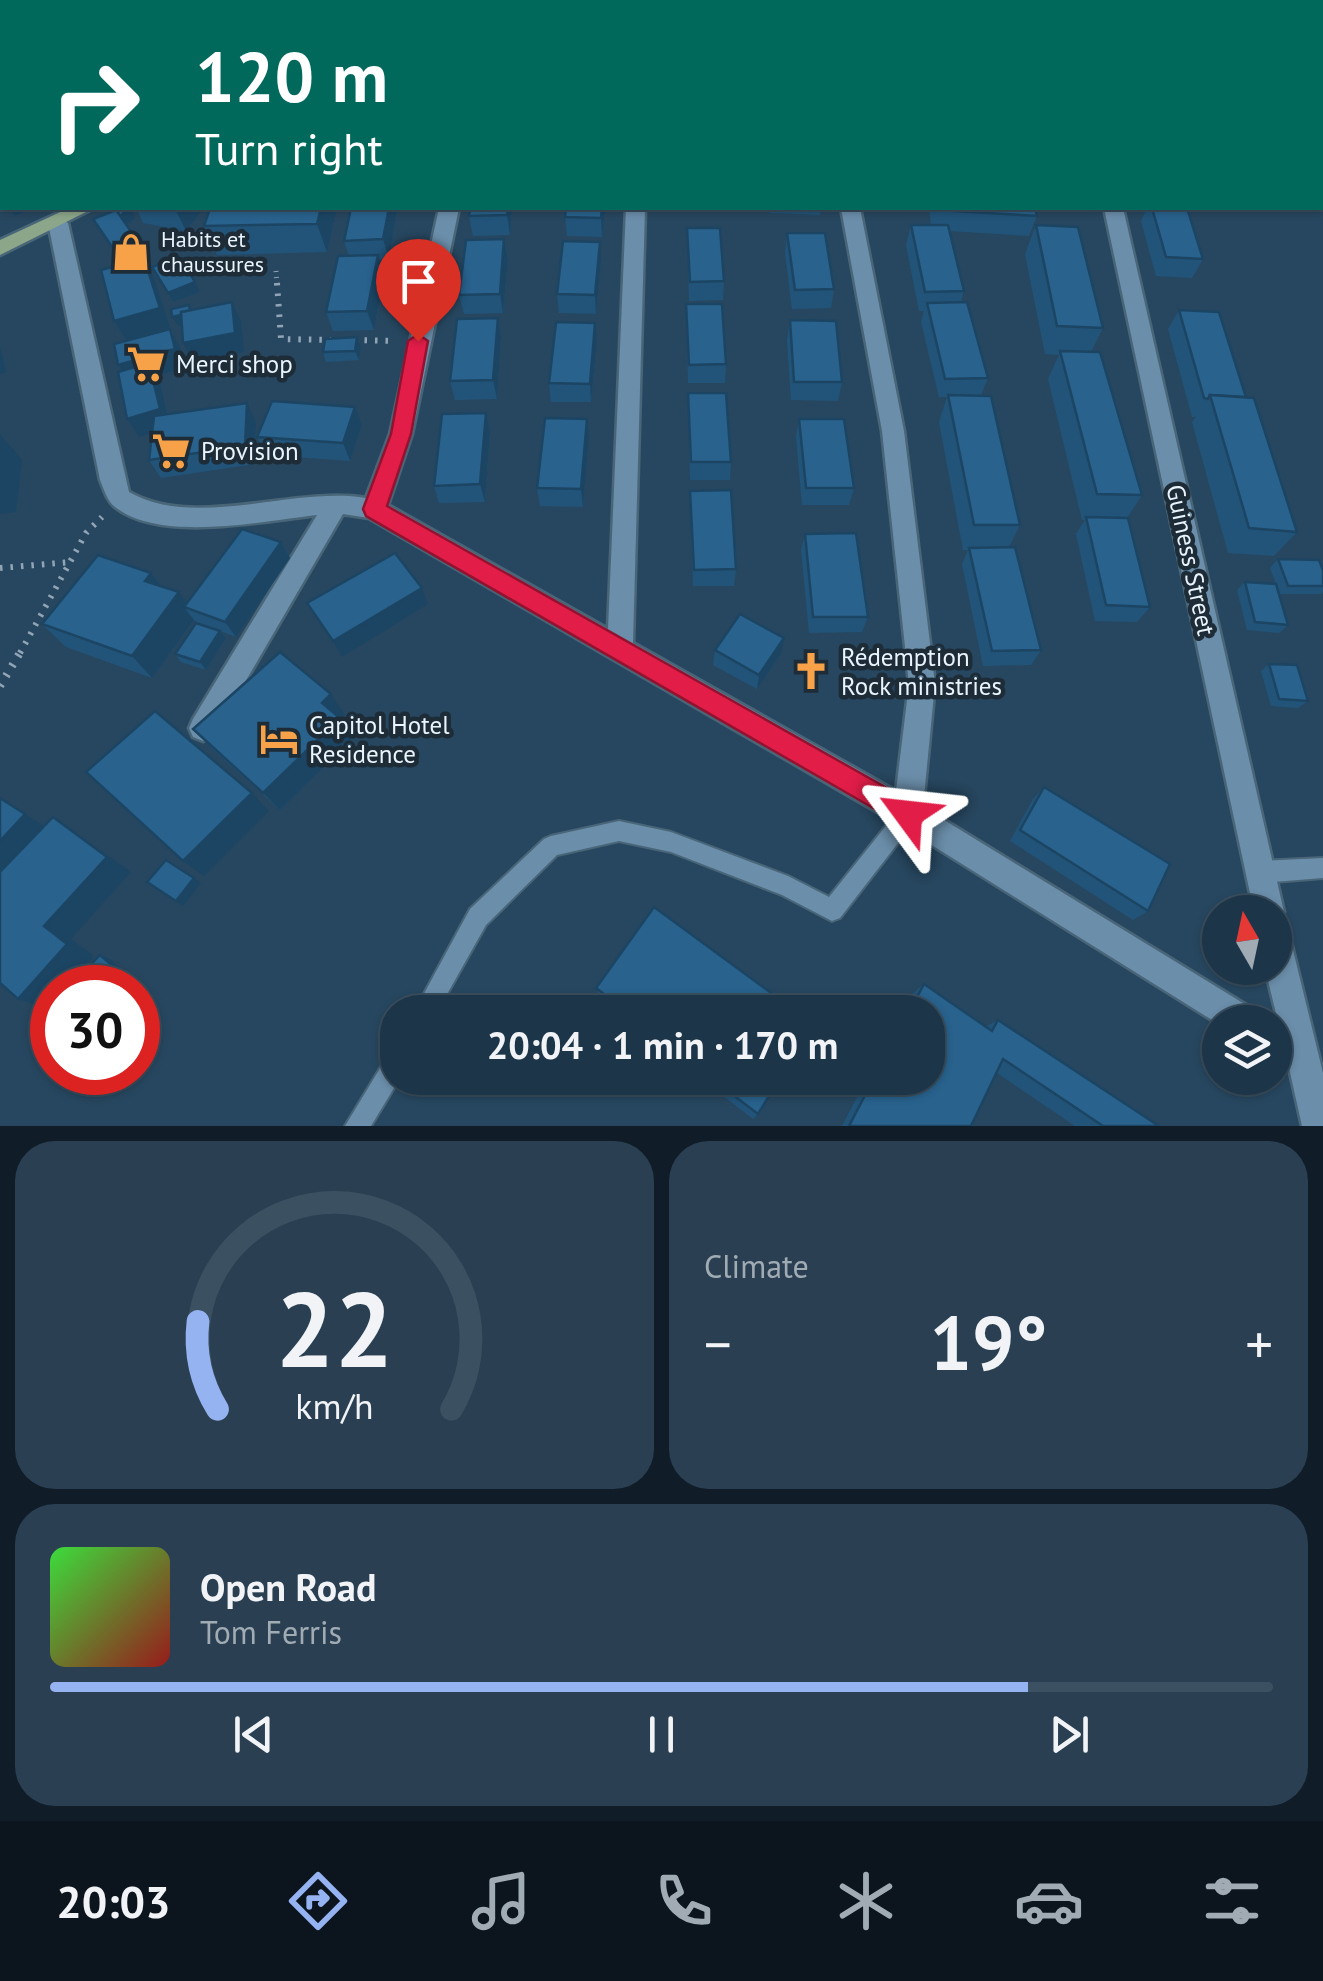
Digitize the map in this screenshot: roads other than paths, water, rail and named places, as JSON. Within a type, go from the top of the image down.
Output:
[{"type":"main road","points":[[0,248],[81,210]]},
{"type":"street","points":[[374,509],[401,434],[449,210]]},
{"type":"street","points":[[620,650],[636,210]]},
{"type":"street","points":[[851,210],[893,431],[922,684],[908,814]]},
{"type":"street","name":"Guiness Street","points":[[1113,210],[1265,895]]},
{"type":"street","points":[[58,223],[112,480],[120,498],[142,512],[208,516],[337,503],[374,509],[908,814],[1217,1005]]},
{"type":"street","points":[[204,728],[337,503]]},
{"type":"street","points":[[1292,1059],[1319,1126]]},
{"type":"lane","points":[[435,995],[478,918],[551,846],[619,831],[654,838],[788,887],[832,910],[908,814]]},
{"type":"lane","points":[[1260,872],[1323,868]]},
{"type":"lane","points":[[356,1126],[380,1088]]},
{"type":"place","name":"Habits et chaussures","points":[[131,252]]},
{"type":"place","name":"Merci shop","points":[[146,364]]},
{"type":"place","name":"Provision","points":[[171,451]]},
{"type":"place","name":"Rédemption Rock ministries","points":[[811,671]]},
{"type":"place","name":"Capitol Hotel Residence","points":[[279,739]]}]
